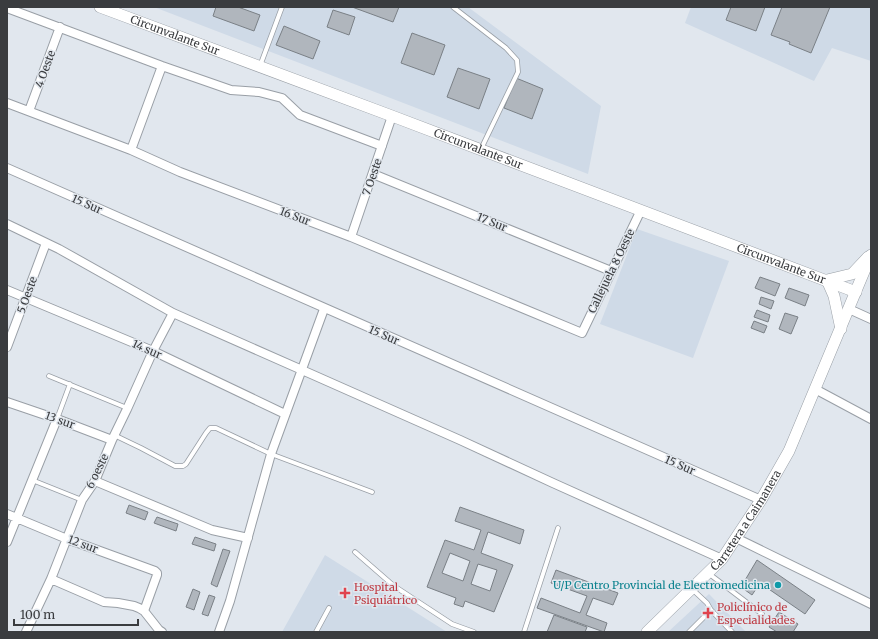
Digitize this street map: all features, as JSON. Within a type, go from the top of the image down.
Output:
[{"type":"main road","name":"Circunvalante Sur","points":[[100,7],[481,149],[856,292]]},
{"type":"main road","points":[[840,329],[834,296],[827,280],[852,274],[871,255]]},
{"type":"main road","name":"Carretera a Caimanera","points":[[647,632],[722,559],[761,500],[788,451],[871,255]]},
{"type":"street","points":[[7,8],[231,90],[259,92],[282,98],[300,115],[382,146]]},
{"type":"street","name":"4 Oeste","points":[[29,111],[60,27]]},
{"type":"street","points":[[131,150],[162,66]]},
{"type":"street","name":"16 Sur","points":[[7,103],[131,150],[180,172],[351,237],[582,333]]},
{"type":"street","name":"7 Oeste","points":[[351,237],[392,116]]},
{"type":"street","name":"15 Sur","points":[[7,168],[324,309],[761,500]]},
{"type":"street","name":"17 Sur","points":[[373,174],[611,272]]},
{"type":"street","name":"Callejuela 8 Oeste","points":[[582,333],[641,210]]},
{"type":"street","points":[[7,224],[59,249],[173,313],[460,440],[722,559]]},
{"type":"street","name":"5 Oeste","points":[[7,347],[46,243]]},
{"type":"street","name":"14 sur","points":[[7,290],[153,351],[285,414]]},
{"type":"street","points":[[219,632],[230,601],[271,454],[324,309]]},
{"type":"street","points":[[849,309],[871,319]]},
{"type":"street","name":"6 oeste","points":[[26,632],[51,579],[82,500],[95,481],[153,351],[173,313]]},
{"type":"street","points":[[815,389],[871,419]]},
{"type":"street","name":"13 sur","points":[[7,402],[113,438]]},
{"type":"street","points":[[7,542],[57,419]]},
{"type":"street","points":[[95,481],[212,530],[248,538]]},
{"type":"street","name":"12 sur","points":[[7,514],[155,571],[157,575],[144,611]]},
{"type":"street","points":[[736,538],[871,604]]},
{"type":"street","points":[[51,579],[104,602],[140,608],[159,631]]},
{"type":"lane","points":[[260,66],[282,7]]},
{"type":"lane","points":[[453,7],[506,48],[517,60],[518,72],[481,149]]},
{"type":"lane","points":[[49,376],[127,409]]},
{"type":"lane","points":[[57,419],[70,384]]},
{"type":"lane","points":[[113,438],[141,448],[175,466],[183,466],[186,464],[210,428],[216,428],[271,454],[372,492]]},
{"type":"lane","points":[[32,480],[82,500]]},
{"type":"lane","points":[[524,632],[558,528]]},
{"type":"lane","points":[[355,552],[394,586],[452,624],[474,632]]},
{"type":"lane","points":[[708,573],[762,614]]},
{"type":"lane","points":[[692,588],[732,632]]},
{"type":"lane","points":[[316,632],[329,608]]},
{"type":"lane","points":[[689,632],[711,610]]},
{"type":"shaded area","points":[[154,7],[468,7],[601,106],[588,174]]},
{"type":"shaded area","points":[[691,7],[871,7],[871,61],[832,48],[814,81],[685,23]]},
{"type":"shaded area","points":[[637,229],[729,261],[693,358],[600,324]]},
{"type":"shaded area","name":"Hospital Psiquiátrico","points":[[325,555],[447,632],[282,632]]},
{"type":"shaded area","name":"Policlínico de Especialidades","points":[[709,594],[746,632],[668,632]]},
{"type":"building","points":[[216,7],[238,7],[260,15],[254,31],[213,16]]},
{"type":"building","points":[[352,7],[399,7],[393,22]]},
{"type":"building","points":[[731,7],[765,7],[756,31],[726,20]]},
{"type":"building","points":[[782,7],[830,7],[811,53],[789,44],[790,42],[771,35]]},
{"type":"building","points":[[333,10],[355,17],[349,35],[327,27]]},
{"type":"building","points":[[284,26],[320,41],[313,59],[276,45]]},
{"type":"building","points":[[412,33],[445,45],[434,75],[401,63]]},
{"type":"building","points":[[458,68],[490,79],[479,109],[447,97]]},
{"type":"building","points":[[516,78],[543,89],[532,119],[504,108]]},
{"type":"building","points":[[760,277],[780,284],[775,296],[755,288]]},
{"type":"building","points":[[789,288],[809,295],[805,306],[785,298]]},
{"type":"building","points":[[761,297],[774,301],[771,309],[759,304]]},
{"type":"building","points":[[757,310],[770,315],[768,322],[754,317]]},
{"type":"building","points":[[785,313],[798,317],[791,334],[779,329]]},
{"type":"building","points":[[754,321],[767,326],[764,333],[751,328]]},
{"type":"building","points":[[129,505],[148,512],[145,520],[126,513]]},
{"type":"building","points":[[460,507],[524,530],[520,544],[488,532],[481,553],[513,565],[494,612],[465,601],[463,607],[454,604],[456,598],[427,587],[445,540],[474,550],[481,530],[455,521]],"holes":[[[450,553],[470,561],[463,581],[442,573]],[[478,564],[497,570],[490,591],[471,584]]]},
{"type":"building","points":[[157,517],[178,524],[176,531],[154,523]]},
{"type":"building","points":[[195,537],[216,544],[214,551],[192,544]]},
{"type":"building","points":[[223,549],[230,551],[217,587],[211,584]]},
{"type":"building","name":"U/P Centro Provincial de Electromedicina","points":[[757,560],[815,600],[805,614],[760,583],[752,595],[741,587]]},
{"type":"building","points":[[556,570],[618,593],[613,605],[593,598],[586,615],[607,623],[604,632],[537,608],[541,598],[580,613],[587,596],[551,583]]},
{"type":"building","points":[[193,589],[200,592],[194,610],[186,607]]},
{"type":"building","points":[[209,595],[215,597],[208,616],[202,614]]},
{"type":"building","points":[[779,612],[798,624],[793,632],[777,632],[769,627]]},
{"type":"building","points":[[554,615],[587,627],[585,632],[547,632]]},
{"type":"place","name":"U/P Centro Provincial de Electromedicina","points":[[778,585]]},
{"type":"place","name":"Hospital Psiquiátrico","points":[[345,593]]},
{"type":"place","name":"Policlínico de Especialidades","points":[[708,613]]}]
